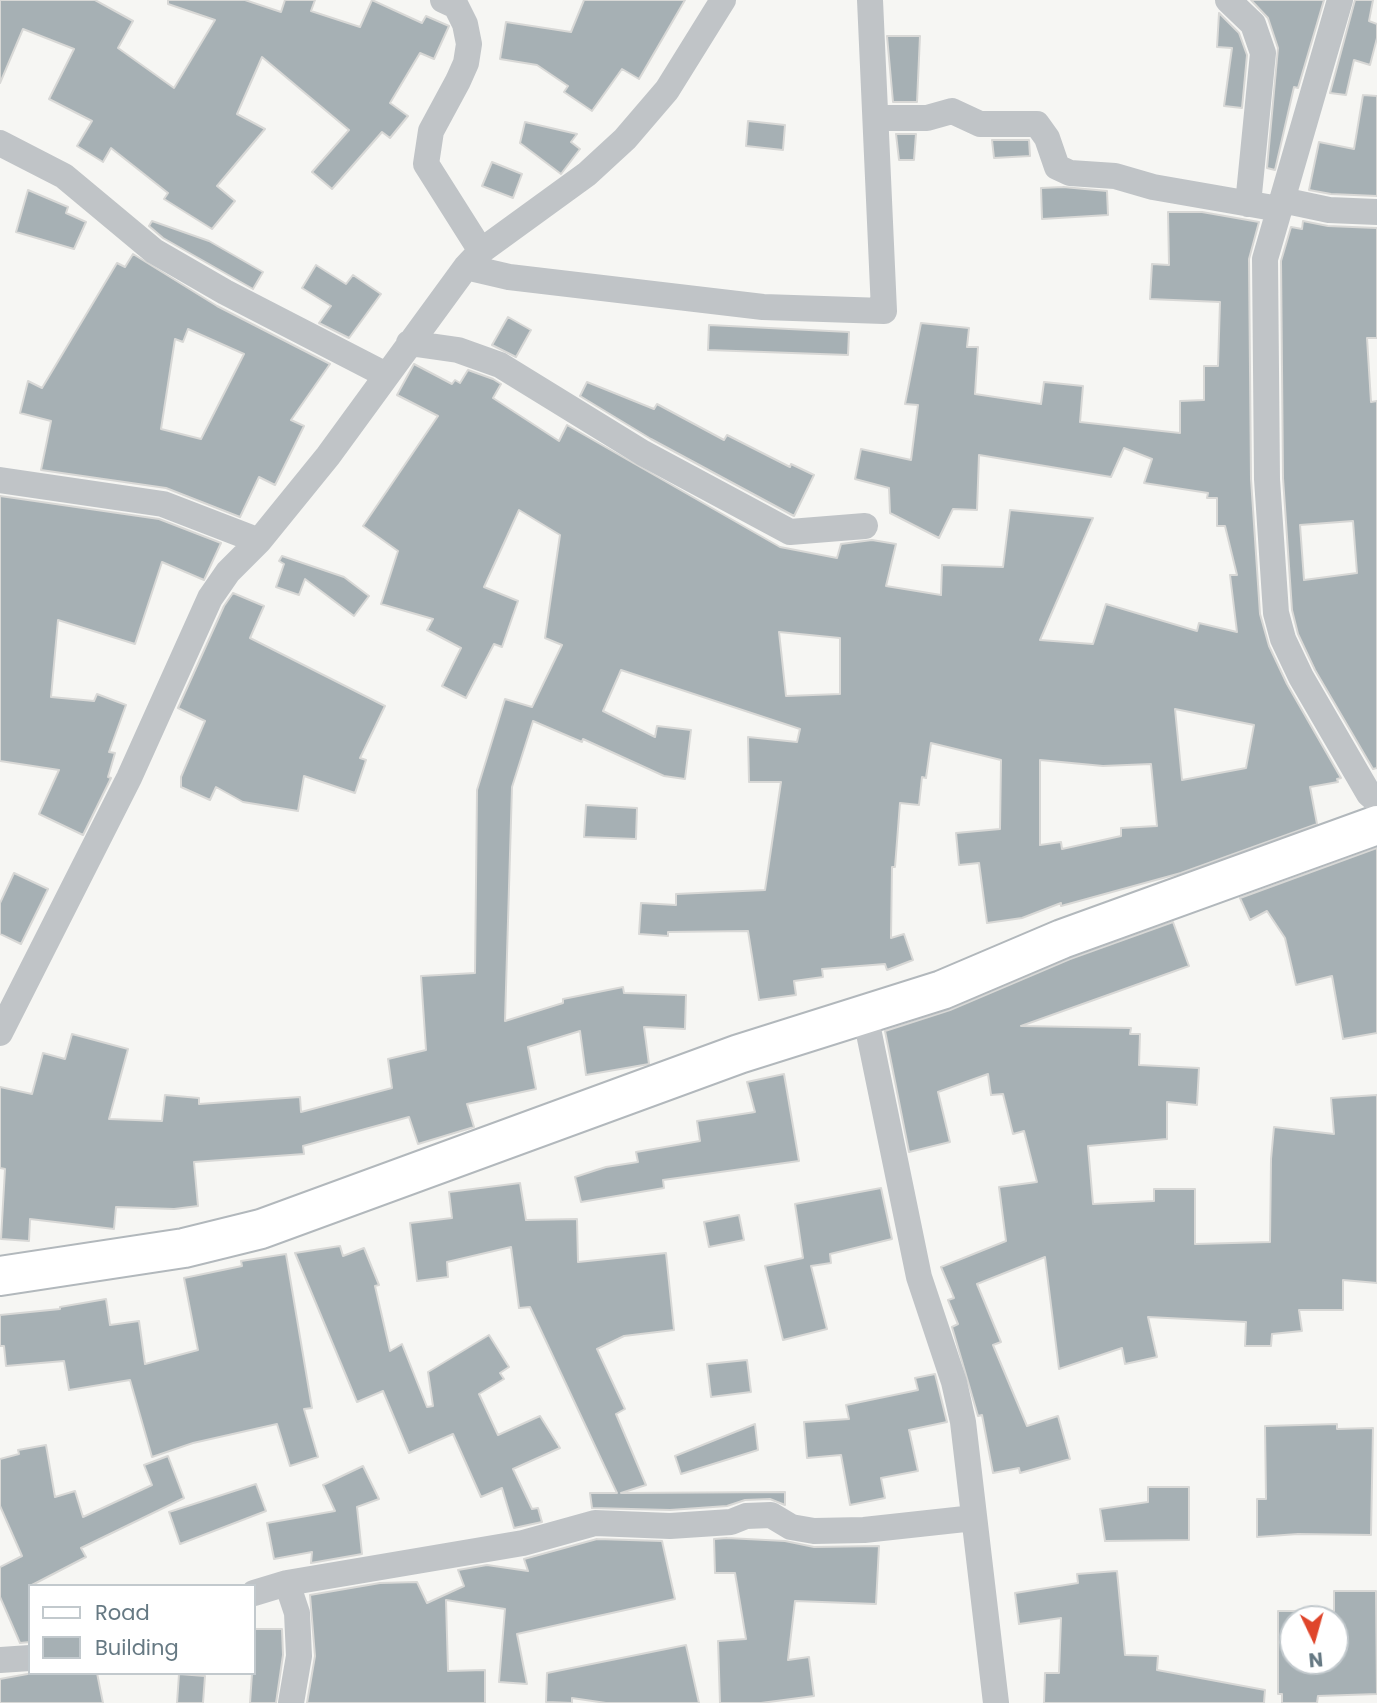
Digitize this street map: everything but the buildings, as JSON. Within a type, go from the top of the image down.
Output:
[{"type":"street","points":[[443,0],[456,6],[465,24],[469,44],[466,63],[431,131],[426,164],[474,259],[509,277],[763,307],[884,312],[870,0]]},
{"type":"street","points":[[0,1033],[129,778],[210,598],[228,572],[259,541],[328,456],[409,342],[474,259],[587,173],[625,139],[667,90],[723,0]]},
{"type":"street","points":[[1228,0],[1253,24],[1263,53],[1248,204]]},
{"type":"street","points":[[1340,0],[1265,259],[1267,480],[1276,612],[1283,639],[1301,677],[1369,794],[1377,801]]},
{"type":"street","points":[[876,118],[927,118],[952,111],[980,124],[1037,124],[1048,138],[1057,167],[1070,173],[1115,176],[1153,187],[1248,204],[1377,212]]},
{"type":"street","points":[[0,143],[64,176],[154,251],[225,292],[386,375]]},
{"type":"street","points":[[409,342],[458,350],[500,365],[642,453],[790,532],[865,526]]},
{"type":"street","points":[[0,480],[163,504],[259,541]]},
{"type":"street","points":[[0,1276],[184,1248],[261,1229],[739,1055],[942,990],[1062,939],[1377,825]]},
{"type":"street","points":[[865,1014],[919,1277],[954,1382],[963,1422],[996,1703]]},
{"type":"street","points":[[256,1591],[287,1583],[523,1543],[595,1523],[670,1526],[731,1522],[746,1516],[771,1515],[791,1527],[814,1531],[864,1530],[974,1518]]},
{"type":"street","points":[[287,1583],[298,1613],[299,1656],[291,1703]]},
{"type":"street","points":[[0,1660],[28,1658]]}]
